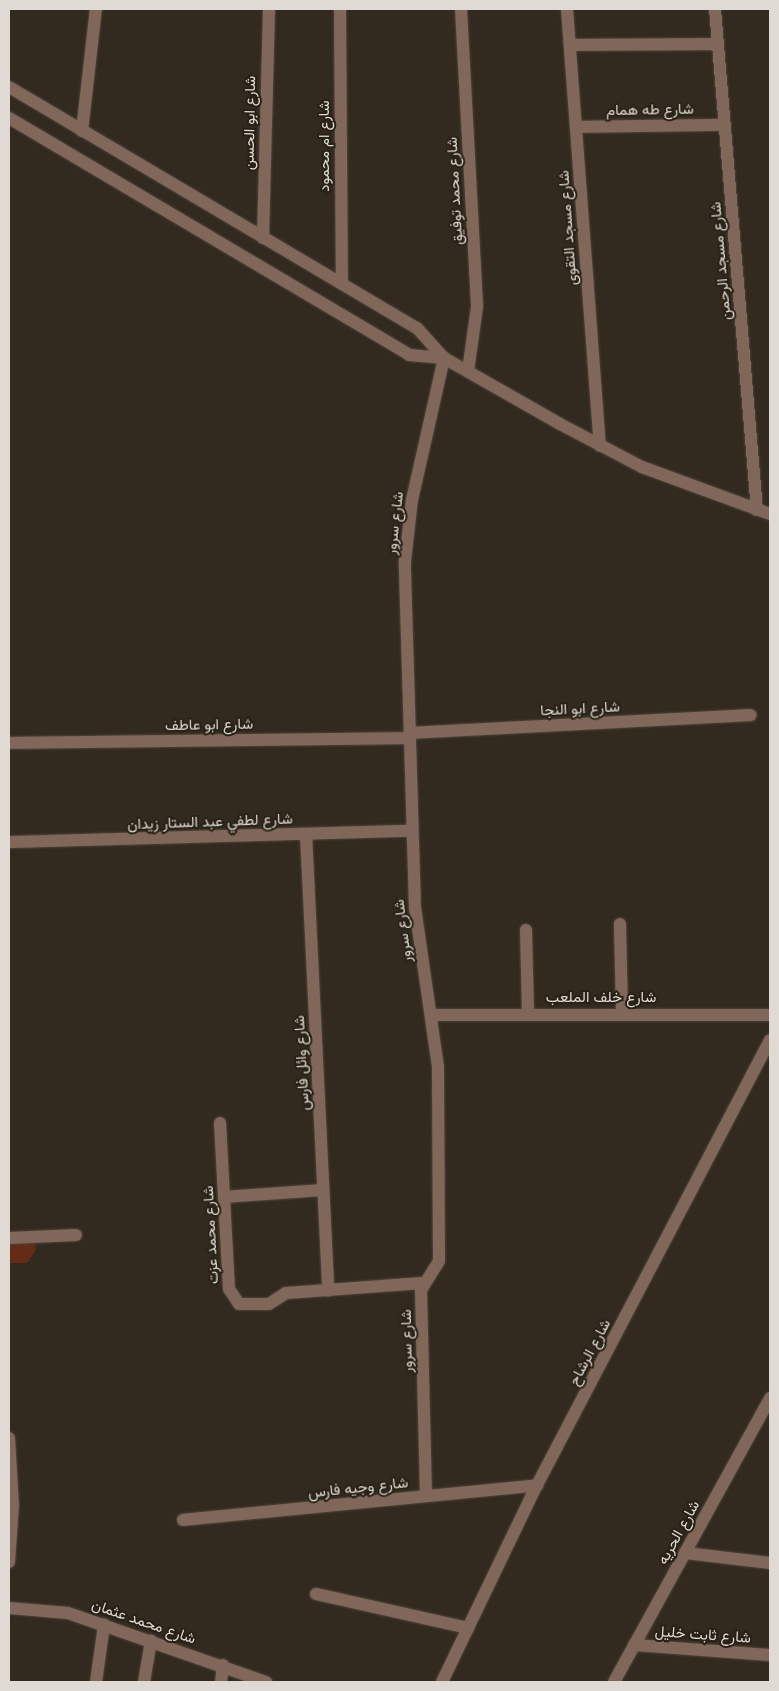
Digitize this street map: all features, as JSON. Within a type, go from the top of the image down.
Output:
[{"type":"street","points":[[82,131],[96,9]]},
{"type":"street","name":"شارع ابو الحسن","points":[[262,238],[268,9]]},
{"type":"street","name":"شارع ام محمود","points":[[340,9],[342,284]]},
{"type":"street","name":"شارع محمد توفيق","points":[[461,9],[477,307],[468,371]]},
{"type":"street","name":"شارع مسجد التقوى","points":[[567,9],[600,446]]},
{"type":"street","name":"شارع مسجد الرحمن","points":[[715,9],[757,510]]},
{"type":"street","points":[[570,45],[718,44]]},
{"type":"street","points":[[9,87],[262,238],[418,328],[444,358],[600,446],[686,486],[770,514]]},
{"type":"street","points":[[9,118],[409,355],[444,358]]},
{"type":"street","name":"شارع طه همام","points":[[576,126],[724,125]]},
{"type":"street","name":"شارع سرور","points":[[426,1496],[423,1283],[438,1270],[440,1261],[438,1067],[432,1014],[418,939],[412,832],[407,533],[444,358]]},
{"type":"street","name":"شارع ابو النجا","points":[[410,736],[751,715]]},
{"type":"street","name":"شارع ابو عاطف","points":[[9,743],[410,736]]},
{"type":"street","name":"شارع لطفي عبد الستار زيدان","points":[[9,842],[412,832]]},
{"type":"street","name":"شارع وائل فارس","points":[[306,834],[328,1290]]},
{"type":"street","points":[[620,924],[622,1012]]},
{"type":"street","points":[[526,930],[528,1013]]},
{"type":"street","name":"شارع خلف الملعب","points":[[432,1014],[622,1012],[770,1015]]},
{"type":"street","name":"شارع الرشاح","points":[[442,1682],[537,1486],[770,1040]]},
{"type":"street","name":"شارع محمد عزت","points":[[220,1123],[229,1289],[234,1300],[245,1306],[265,1305],[286,1293],[423,1283]]},
{"type":"street","points":[[224,1197],[323,1190]]},
{"type":"street","points":[[9,1238],[76,1235]]},
{"type":"street","name":"شارع الحريه","points":[[614,1682],[770,1398]]},
{"type":"street","points":[[9,1438],[13,1505],[9,1562]]},
{"type":"street","name":"شارع وجيه فارس","points":[[183,1520],[537,1486]]},
{"type":"street","points":[[685,1553],[770,1563]]},
{"type":"street","points":[[316,1594],[468,1628]]},
{"type":"street","name":"شارع محمد عثمان","points":[[9,1608],[49,1609],[104,1625],[223,1665],[266,1682]]},
{"type":"street","points":[[96,1682],[104,1625]]},
{"type":"street","points":[[144,1682],[151,1641]]},
{"type":"street","name":"شارع ثابت خليل","points":[[634,1645],[770,1654]]},
{"type":"street","points":[[221,1682],[223,1665]]},
{"type":"building","points":[[35,1240],[36,1250],[27,1263],[9,1263],[9,1241]]}]
